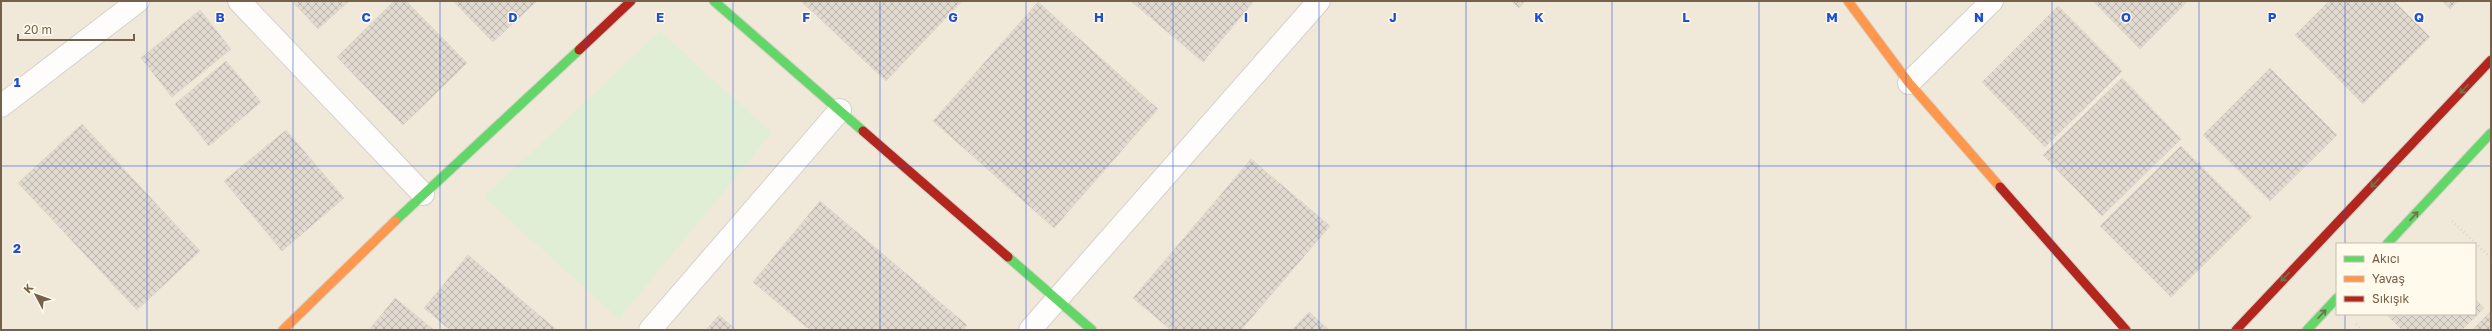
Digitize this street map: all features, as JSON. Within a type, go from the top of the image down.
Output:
[{"type":"street","points":[[1,106],[138,1]]},
{"type":"street","points":[[239,1],[423,194]]},
{"type":"street","points":[[283,330],[423,194],[631,1]]},
{"type":"street","points":[[714,1],[1092,330]]},
{"type":"street","points":[[1030,330],[1318,1]]},
{"type":"street","points":[[1848,1],[1909,83],[2126,330]]},
{"type":"street","points":[[1909,83],[1992,1]]},
{"type":"street","points":[[2236,330],[2491,60]]},
{"type":"street","points":[[650,330],[840,110]]},
{"type":"street","points":[[2388,243],[2491,133]]},
{"type":"street","points":[[2307,330],[2336,299]]},
{"type":"path","points":[[2429,199],[2475,243]]},
{"type":"path","points":[[2476,244],[2491,258]]},
{"type":"shaded area","points":[[1,1],[2491,1],[2491,330],[1,330]]},
{"type":"green space","points":[[660,31],[772,133],[619,319],[484,197]]},
{"type":"building","points":[[292,1],[349,1],[318,29]]},
{"type":"building","points":[[394,1],[406,1],[467,63],[403,125],[337,57]]},
{"type":"building","points":[[453,1],[537,1],[493,42]]},
{"type":"building","points":[[801,1],[962,1],[886,81]]},
{"type":"building","points":[[1131,1],[1254,1],[1203,62]]},
{"type":"building","points":[[1511,1],[1525,1],[1519,8]]},
{"type":"building","points":[[2093,1],[2188,1],[2140,49]]},
{"type":"building","points":[[2329,1],[2394,1],[2430,37],[2363,104],[2295,35]]},
{"type":"building","points":[[2442,1],[2458,1],[2450,9]]},
{"type":"building","points":[[1038,2],[1158,109],[1054,228],[933,121]]},
{"type":"building","points":[[2058,6],[2122,71],[2045,147],[1982,82]]},
{"type":"building","points":[[200,10],[231,49],[172,97],[141,58]]},
{"type":"building","points":[[226,61],[261,102],[209,146],[175,104]]},
{"type":"building","points":[[2270,68],[2337,135],[2270,201],[2203,135]]},
{"type":"building","points":[[2122,78],[2181,139],[2102,216],[2043,155]]},
{"type":"building","points":[[82,124],[200,251],[137,310],[18,183]]},
{"type":"building","points":[[286,130],[344,198],[282,251],[224,181]]},
{"type":"building","points":[[2181,146],[2252,217],[2171,297],[2100,226]]},
{"type":"building","points":[[1251,159],[1330,226],[1241,330],[1171,330],[1133,298]]},
{"type":"building","points":[[820,201],[967,325],[963,330],[810,330],[753,282]]},
{"type":"building","points":[[468,255],[557,330],[450,330],[424,308]]},
{"type":"building","points":[[395,298],[434,330],[369,330]]},
{"type":"building","points":[[2476,300],[2484,308],[2462,330],[2402,330],[2388,316],[2476,315]]},
{"type":"building","points":[[1309,312],[1329,330],[1292,330]]},
{"type":"building","points":[[2490,312],[2491,330],[2472,330]]},
{"type":"building","points":[[719,315],[736,330],[706,330]]},
{"type":"traffic: fast","points":[[714,1],[863,131]]},
{"type":"traffic: fast","points":[[395,221],[579,50]]},
{"type":"traffic: fast","points":[[2388,243],[2491,133]]},
{"type":"traffic: fast","points":[[1008,257],[1092,330]]},
{"type":"traffic: fast","points":[[2307,330],[2336,299]]},
{"type":"traffic: slow","points":[[1848,1],[1909,83],[2000,187]]},
{"type":"traffic: slow","points":[[283,330],[395,221]]},
{"type":"traffic: jam","points":[[579,50],[631,1]]},
{"type":"traffic: jam","points":[[2236,330],[2491,60]]},
{"type":"traffic: jam","points":[[863,131],[1008,257]]},
{"type":"traffic: jam","points":[[2000,187],[2126,330]]}]
